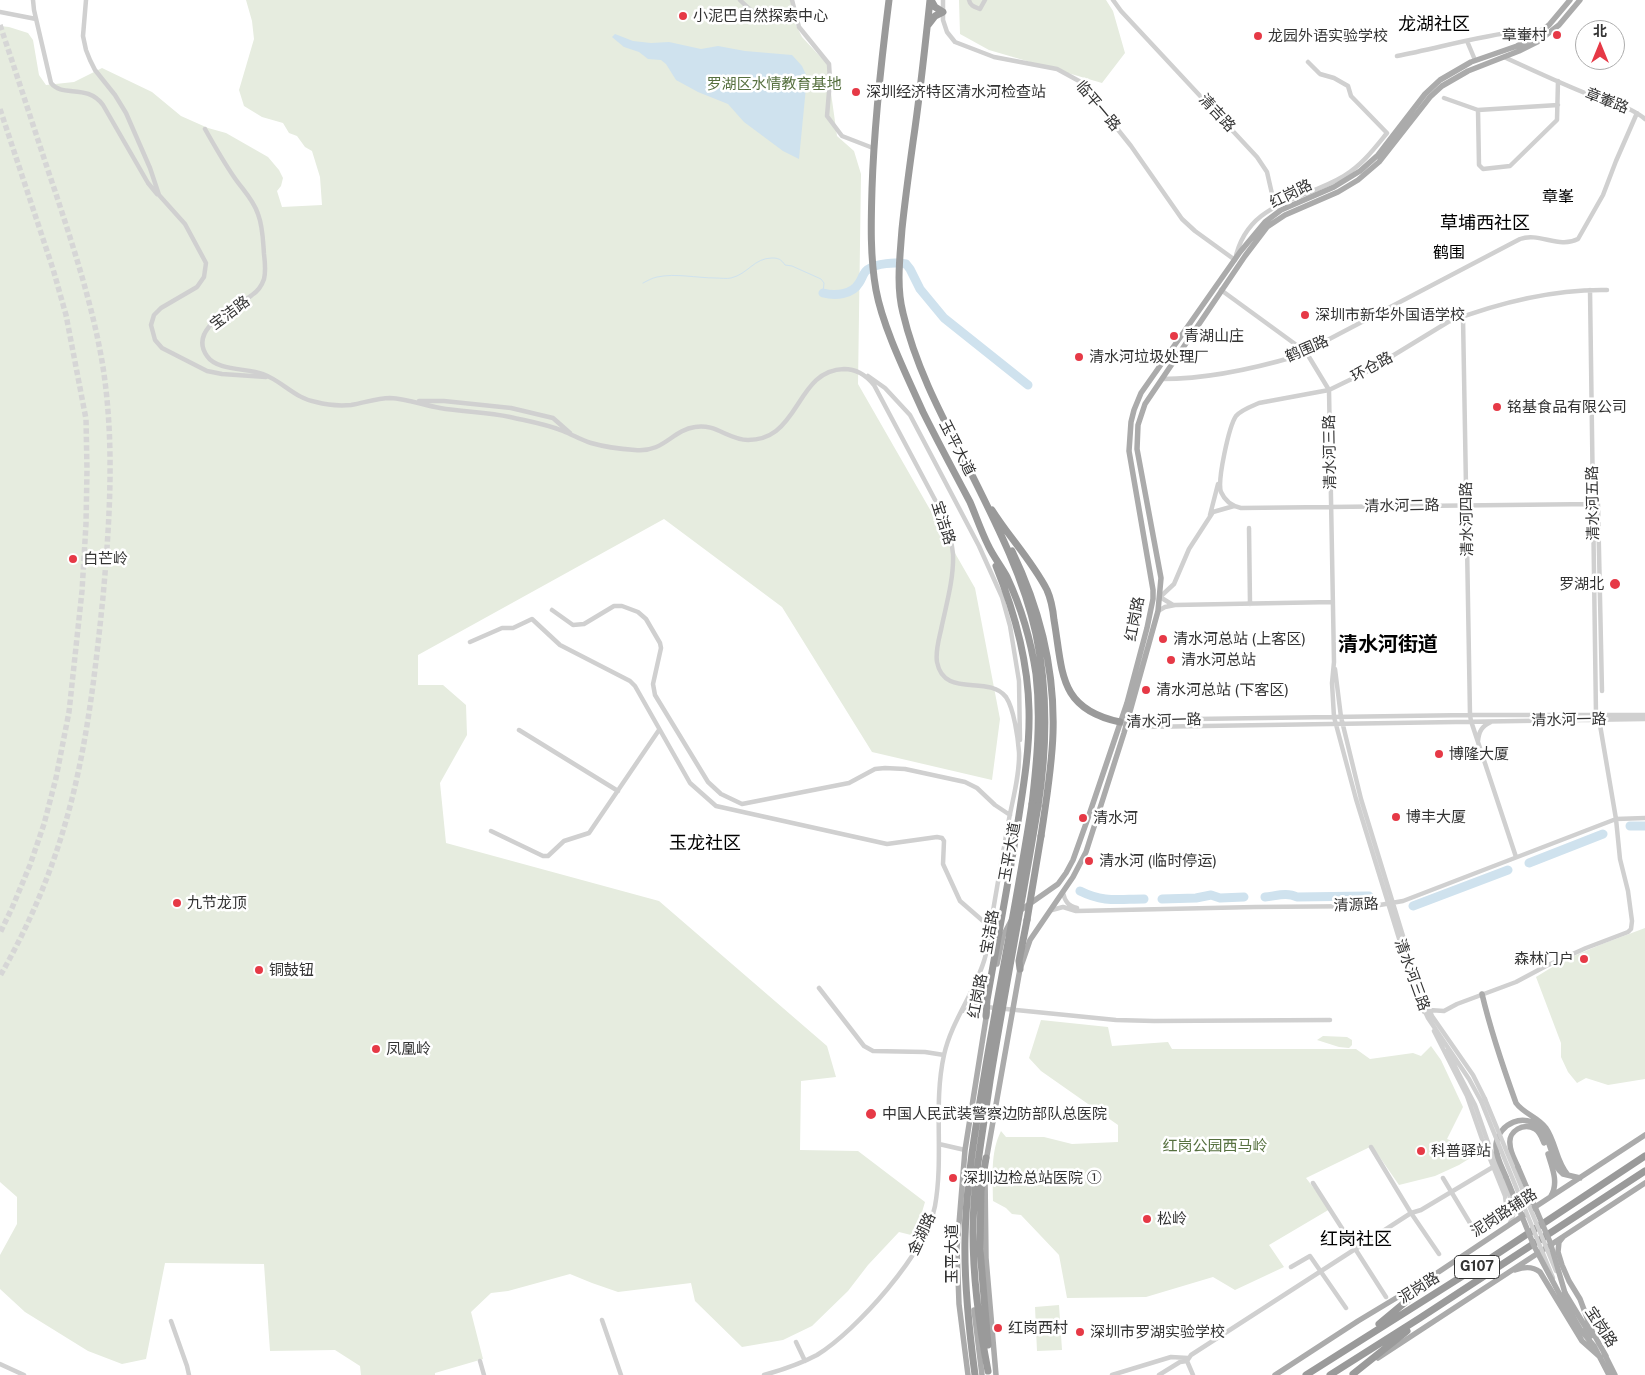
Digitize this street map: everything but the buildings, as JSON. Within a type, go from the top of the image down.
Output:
[{"type":"highway","points":[[931,0],[935,7],[943,12]]},
{"type":"highway","points":[[928,25],[931,0]]},
{"type":"highway","points":[[873,148],[889,2]]},
{"type":"highway","points":[[928,25],[935,16],[943,12]]},
{"type":"highway","name":"玉平大道","points":[[928,25],[902,229],[900,258],[902,311],[933,399],[971,473],[1015,568],[1035,632],[1044,686],[1044,759],[988,1055],[970,1172],[965,1264],[975,1375]]},
{"type":"highway","name":"玉平大道","points":[[873,148],[872,252],[876,290],[886,324],[940,446],[970,504],[988,545],[1006,576],[1018,604],[1036,672],[1039,721],[1035,805],[996,1047],[977,1176],[974,1213],[974,1254],[986,1374]]},
{"type":"highway","points":[[971,473],[994,512],[1047,591],[1064,677],[1072,696],[1089,712],[1107,719],[1124,722]]},
{"type":"highway","points":[[994,512],[1018,563],[1040,624],[1048,656],[1052,692],[1053,733],[1050,776],[1019,961],[1020,969]]},
{"type":"highway","points":[[986,1016],[985,1007],[1024,785],[1029,722],[1028,687],[1018,630],[1006,591],[988,545]]},
{"type":"highway","name":"泥岗路","points":[[1306,1375],[1488,1260],[1645,1156]]},
{"type":"highway","points":[[986,1158],[981,1189],[980,1249],[986,1325],[986,1374]]},
{"type":"highway","name":"泥岗路","points":[[1330,1375],[1645,1171]]},
{"type":"highway","points":[[1370,1334],[1431,1277]]},
{"type":"highway","points":[[1352,1375],[1394,1342],[1420,1318]]},
{"type":"highway","points":[[1302,1375],[1316,1369]]},
{"type":"main road","name":"红岗路","points":[[985,1007],[1005,930],[1017,913],[1054,888],[1066,874],[1124,722],[1153,599],[1149,562],[1131,462],[1130,431],[1134,410],[1141,393],[1257,229],[1273,215],[1287,207],[1341,183],[1365,168],[1432,87],[1449,74],[1475,60],[1517,46],[1536,35],[1556,18],[1570,0]]},
{"type":"main road","name":"红岗路","points":[[996,1375],[986,1258],[986,1158],[1020,969],[1030,940],[1052,910],[1086,852],[1158,611],[1161,578],[1136,443],[1138,425],[1143,409],[1150,395],[1221,290],[1258,238],[1271,224],[1285,215],[1338,192],[1358,180],[1379,162],[1437,90],[1462,73],[1531,45],[1548,34],[1568,15],[1580,0]]},
{"type":"main road","points":[[1161,363],[1168,363],[1168,370]]},
{"type":"main road","points":[[1482,994],[1488,1022],[1516,1103],[1520,1109],[1537,1119],[1546,1128],[1562,1167],[1568,1175]]},
{"type":"main road","name":"红岗路","points":[[968,1375],[959,1304],[957,1248],[965,1150],[986,1016]]},
{"type":"main road","points":[[1563,1294],[1534,1246],[1497,1154],[1497,1142],[1504,1128],[1511,1123],[1522,1120],[1532,1122],[1540,1128],[1546,1137],[1557,1168],[1562,1174],[1580,1178]]},
{"type":"main road","points":[[1550,1198],[1554,1189],[1554,1173],[1542,1138],[1536,1130],[1531,1128],[1521,1128],[1514,1131],[1511,1135],[1510,1147],[1548,1236],[1563,1294]]},
{"type":"main road","name":"泥岗路辅路","points":[[1275,1375],[1358,1321],[1431,1277],[1645,1135]]},
{"type":"main road","points":[[1352,1375],[1645,1183]]},
{"type":"main road","points":[[1568,1232],[1560,1242],[1558,1252],[1567,1276],[1580,1299],[1603,1357]]},
{"type":"main road","points":[[1508,1272],[1528,1267],[1540,1272],[1582,1341],[1603,1357]]},
{"type":"main road","name":"宝岗路","points":[[1563,1294],[1615,1375]]},
{"type":"main road","points":[[959,1304],[963,1308],[974,1310],[981,1309],[989,1303]]},
{"type":"main road","points":[[974,1310],[986,1374]]},
{"type":"main road","name":"宝岗路","points":[[1603,1357],[1609,1375]]},
{"type":"street","points":[[33,0],[51,83],[56,88],[93,95],[100,101],[148,183],[185,224],[203,257],[206,270],[203,281],[197,287],[161,308],[154,315],[151,324],[155,340],[162,348],[208,371],[251,377],[270,377]]},
{"type":"street","points":[[86,0],[83,31],[88,55],[95,70],[112,90],[123,108],[162,199]]},
{"type":"street","points":[[740,0],[751,12],[770,20],[785,21],[796,18]]},
{"type":"street","points":[[792,0],[798,27],[829,64],[830,80],[827,116],[842,136],[873,148]]},
{"type":"street","name":"临平一路","points":[[943,0],[943,20],[950,38],[963,46],[1008,61],[1057,69],[1079,81],[1131,146],[1182,219],[1195,231],[1235,260]]},
{"type":"street","points":[[969,0],[973,7],[980,8],[986,0]]},
{"type":"street","name":"清吉路","points":[[1113,0],[1257,156],[1267,172],[1275,207]]},
{"type":"street","points":[[0,12],[36,19]]},
{"type":"street","points":[[1397,56],[1467,41],[1490,34],[1520,31]]},
{"type":"street","points":[[1467,41],[1475,60]]},
{"type":"street","name":"章輋路","points":[[1504,57],[1637,113],[1603,195],[1578,239]]},
{"type":"street","points":[[1235,260],[1237,248],[1250,227],[1264,213],[1349,173],[1367,158],[1387,133],[1351,96],[1348,86],[1334,78],[1320,74],[1308,62]]},
{"type":"street","points":[[1478,110],[1479,165],[1483,169],[1510,166],[1557,120],[1558,81]]},
{"type":"street","points":[[1444,98],[1478,110],[1558,105]]},
{"type":"street","points":[[1637,113],[1645,120]]},
{"type":"street","name":"宝洁路","points":[[205,129],[232,175],[251,200],[257,212],[263,238],[265,272],[262,284],[253,295],[224,314],[208,328],[204,337],[203,349],[209,359],[216,364],[254,371],[270,377],[303,398],[315,402],[340,406],[381,399],[444,401],[511,408],[552,418],[575,437]]},
{"type":"street","name":"鹤围路","points":[[1162,379],[1199,378],[1286,359],[1306,352],[1469,265],[1526,237],[1567,243],[1578,239]]},
{"type":"street","name":"清水河三路","points":[[1221,290],[1306,352],[1328,390],[1334,662],[1341,717],[1361,799],[1414,987],[1427,1011],[1473,1075],[1563,1294]]},
{"type":"street","name":"环仓路","points":[[1234,506],[1228,502],[1220,490],[1221,471],[1233,422],[1237,415],[1259,402],[1328,390],[1366,372],[1448,322],[1463,317],[1524,300],[1582,290],[1607,290]]},
{"type":"street","name":"清水河五路","points":[[1427,1011],[1444,1011],[1457,1004],[1516,982],[1546,966],[1628,932],[1631,929],[1630,902],[1622,870],[1616,818],[1598,717],[1596,504],[1590,290]]},
{"type":"street","name":"清水河四路","points":[[1463,317],[1470,715],[1516,856]]},
{"type":"street","name":"宝洁路","points":[[412,401],[442,408],[509,416],[554,428],[595,444],[643,450],[658,447],[687,429],[696,426],[713,427],[742,440],[759,439],[772,434],[782,425],[812,384],[822,375],[840,370],[858,372],[870,381],[936,498],[947,527],[953,555],[937,653],[939,668],[954,683],[990,687],[1005,696],[1016,729],[1019,752],[1010,815],[982,968],[971,993]]},
{"type":"street","points":[[858,372],[869,376],[885,388],[910,416],[983,553],[1002,597],[1010,626],[1019,681],[1019,752]]},
{"type":"street","points":[[1209,517],[1221,471]]},
{"type":"street","points":[[1596,504],[1602,691]]},
{"type":"street","name":"清水河二路","points":[[1234,506],[1241,508],[1596,504]]},
{"type":"street","points":[[1175,605],[1160,597],[1174,584],[1189,549],[1213,512],[1234,506]]},
{"type":"street","points":[[1249,528],[1250,604]]},
{"type":"street","points":[[1158,611],[1175,605],[1333,602]]},
{"type":"street","points":[[552,610],[573,625],[584,624],[614,606],[622,606],[638,612],[646,619],[660,642],[661,648],[653,684],[655,695],[713,789],[742,804],[849,783],[875,769],[885,768],[905,769],[965,782],[977,788],[995,805],[1010,815]]},
{"type":"street","points":[[470,642],[502,628],[513,628],[532,618],[560,644],[630,681],[636,686],[690,783],[716,806],[887,844],[942,838],[944,841],[943,864],[960,902],[983,921],[991,924]]},
{"type":"street","name":"清水河三路","points":[[1334,662],[1332,683],[1335,723],[1356,799],[1390,902]]},
{"type":"street","name":"清水河一路","points":[[1124,722],[1470,715],[1645,717]]},
{"type":"street","name":"清水河一路","points":[[1124,722],[1132,728],[1598,717]]},
{"type":"street","points":[[1479,745],[1480,731],[1483,726],[1498,720]]},
{"type":"street","points":[[519,730],[618,791]]},
{"type":"street","points":[[491,830],[543,856],[548,856],[564,841],[589,833],[659,730]]},
{"type":"street","name":"清源路","points":[[1063,892],[1065,900],[1071,906],[1077,908],[1403,901],[1616,818],[1645,817]]},
{"type":"street","name":"清源路","points":[[1052,910],[1063,907],[1076,911],[1374,906],[1390,902]]},
{"type":"street","points":[[819,988],[868,1049],[944,1055]]},
{"type":"street","points":[[971,993],[972,999],[985,1007]]},
{"type":"street","name":"金湖路","points":[[764,1375],[805,1361],[825,1350],[847,1332],[881,1296],[914,1254],[927,1230],[935,1206],[941,1080],[944,1055],[953,1028],[971,993]]},
{"type":"street","points":[[962,1011],[985,1007],[1116,1020],[1154,1021],[1330,1020]]},
{"type":"street","name":"清水河三路","points":[[1427,1011],[1428,1018],[1483,1100]]},
{"type":"street","points":[[1428,1018],[1467,1096],[1505,1196],[1506,1204]]},
{"type":"street","points":[[1441,1038],[1475,1105],[1491,1152],[1513,1204],[1513,1216],[1509,1225]]},
{"type":"street","points":[[938,1144],[965,1150]]},
{"type":"street","points":[[1371,1148],[1439,1254]]},
{"type":"street","points":[[1159,1375],[1188,1359],[1191,1355],[1411,1213],[1421,1210],[1452,1193],[1493,1167]]},
{"type":"street","points":[[1443,1178],[1476,1233]]},
{"type":"street","points":[[1313,1182],[1386,1297]]},
{"type":"street","points":[[1290,1267],[1310,1256],[1346,1308]]},
{"type":"street","points":[[171,1320],[189,1375]]},
{"type":"street","points":[[602,1320],[621,1375]]},
{"type":"street","points":[[796,1342],[805,1361]]},
{"type":"street","points":[[1112,1375],[1171,1357],[1188,1359]]},
{"type":"street","points":[[1188,1359],[1193,1375]]},
{"type":"street","points":[[480,1361],[484,1375]]},
{"type":"street","points":[[0,1364],[24,1375]]},
{"type":"green space","name":"罗湖区水情教育基地","points":[[246,0],[791,0],[794,21],[802,37],[827,64],[837,136],[854,151],[861,174],[858,384],[975,588],[1000,719],[992,780],[872,752],[782,607],[664,519],[418,655],[418,685],[443,685],[466,705],[467,735],[440,783],[446,843],[659,901],[827,1046],[836,1077],[801,1081],[800,1150],[858,1151],[925,1202],[915,1236],[899,1232],[868,1265],[848,1291],[812,1326],[783,1340],[742,1347],[695,1301],[691,1283],[618,1292],[570,1274],[508,1291],[491,1293],[471,1312],[483,1359],[435,1373],[435,1375],[361,1375],[360,1366],[335,1350],[270,1351],[264,1264],[165,1263],[146,1359],[122,1364],[88,1351],[25,1312],[0,1289],[0,1255],[17,1224],[17,1197],[0,1182],[0,26],[28,33],[33,40],[39,75],[46,85],[74,82],[102,68],[152,92],[181,116],[208,128],[226,133],[268,157],[283,178],[281,186],[277,191],[282,207],[322,205],[320,177],[312,151],[305,147],[297,136],[289,133],[283,123],[262,117],[244,106],[239,90],[254,39],[252,21]]},
{"type":"green space","points":[[959,0],[1106,0],[1113,11],[1125,53],[1102,83],[989,50],[960,34]]},
{"type":"green space","points":[[1645,928],[1645,1079],[1608,1085],[1586,1078],[1577,1083],[1568,1072],[1561,1057],[1561,1043],[1536,977],[1575,956]]},
{"type":"green space","name":"红岗公园西马岭","points":[[1041,1020],[1108,1027],[1112,1046],[1168,1042],[1172,1049],[1356,1049],[1370,1059],[1413,1053],[1421,1056],[1431,1046],[1441,1060],[1463,1107],[1447,1139],[1480,1152],[1459,1165],[1435,1176],[1399,1185],[1372,1146],[1306,1178],[1330,1209],[1269,1245],[1284,1267],[1235,1290],[1213,1277],[1146,1297],[1067,1298],[1059,1255],[1021,1215],[1012,1214],[1006,1208],[993,1201],[993,1165],[997,1139],[1001,1131],[1006,1137],[1044,1137],[1072,1144],[1118,1142],[1118,1125],[1041,1071],[1029,1058]]},
{"type":"green space","points":[[1323,1036],[1347,1037],[1352,1040],[1352,1045],[1349,1048],[1339,1047],[1317,1040]]},
{"type":"green space","points":[[1059,1305],[1062,1350],[1037,1351],[1035,1307]]},
{"type":"water","points":[[615,34],[633,41],[669,42],[701,49],[718,46],[745,51],[792,55],[802,66],[807,77],[799,159],[783,151],[744,122],[728,104],[698,92],[676,80],[666,64],[661,60],[648,59],[639,52],[624,47],[612,37]]},
{"type":"waterway","points":[[643,283],[655,277],[671,275],[731,278],[760,261],[774,258],[781,260],[785,265],[792,266],[821,279],[824,283],[823,293]]},
{"type":"waterway","points":[[823,293],[838,294],[848,292],[856,287],[866,271],[881,264],[906,264],[920,289],[944,318],[1028,385]]},
{"type":"waterway","points":[[1630,826],[1645,826]]},
{"type":"waterway","points":[[1529,863],[1603,834]]},
{"type":"waterway","points":[[1413,906],[1508,870]]},
{"type":"waterway","points":[[1080,891],[1104,899],[1144,899]]},
{"type":"waterway","points":[[1162,899],[1196,898],[1211,895],[1220,898],[1244,897]]},
{"type":"waterway","points":[[1265,897],[1285,895],[1297,897],[1369,896]]},
{"type":"tunnel","points":[[0,25],[69,235],[93,319],[106,390],[110,449],[108,538],[103,597],[89,715],[78,774],[63,831],[43,887],[19,941],[0,976]]},
{"type":"tunnel","points":[[0,109],[53,269],[66,315],[86,419],[87,470],[82,591],[69,712],[56,778],[44,824],[30,865],[0,933]]},
{"type":"place","name":"小泥巴自然探索中心","points":[[683,16]]},
{"type":"place","name":"章輋村","points":[[1557,35]]},
{"type":"place","name":"龙园外语实验学校","points":[[1258,36]]},
{"type":"place","name":"深圳经济特区清水河检查站","points":[[856,92]]},
{"type":"place","name":"深圳市新华外国语学校","points":[[1305,315]]},
{"type":"place","name":"青湖山庄","points":[[1174,336]]},
{"type":"place","name":"清水河垃圾处理厂","points":[[1079,357]]},
{"type":"place","name":"铭基食品有限公司","points":[[1497,407]]},
{"type":"place","name":"白芒岭","points":[[73,559]]},
{"type":"place","name":"罗湖北","points":[[1615,584]]},
{"type":"place","name":"清水河总站 (上客区)","points":[[1163,639]]},
{"type":"place","name":"清水河总站","points":[[1171,660]]},
{"type":"place","name":"清水河总站 (下客区)","points":[[1146,690]]},
{"type":"place","name":"博隆大厦","points":[[1439,754]]},
{"type":"place","name":"博丰大厦","points":[[1396,817]]},
{"type":"place","name":"清水河","points":[[1083,818]]},
{"type":"place","name":"清水河 (临时停运)","points":[[1089,861]]},
{"type":"place","name":"九节龙顶","points":[[177,903]]},
{"type":"place","name":"森林门户","points":[[1584,959]]},
{"type":"place","name":"铜鼓钮","points":[[259,970]]},
{"type":"place","name":"凤凰岭","points":[[376,1049]]},
{"type":"place","name":"中国人民武装警察边防部队总医院","points":[[871,1114]]},
{"type":"place","name":"科普驿站","points":[[1421,1151]]},
{"type":"place","name":"深圳边检总站医院 ①","points":[[953,1178]]},
{"type":"place","name":"松岭","points":[[1147,1219]]},
{"type":"place","name":"红岗西村","points":[[998,1328]]},
{"type":"place","name":"深圳市罗湖实验学校","points":[[1080,1332]]},
{"type":"district","name":"龙湖社区","points":[[1434,24]]},
{"type":"district","name":"章峯","points":[[1558,197]]},
{"type":"district","name":"草埔西社区","points":[[1485,223]]},
{"type":"district","name":"鹤围","points":[[1449,253]]},
{"type":"district","name":"清水河街道","points":[[1388,645]]},
{"type":"district","name":"玉龙社区","points":[[705,843]]},
{"type":"district","name":"红岗社区","points":[[1356,1239]]}]
